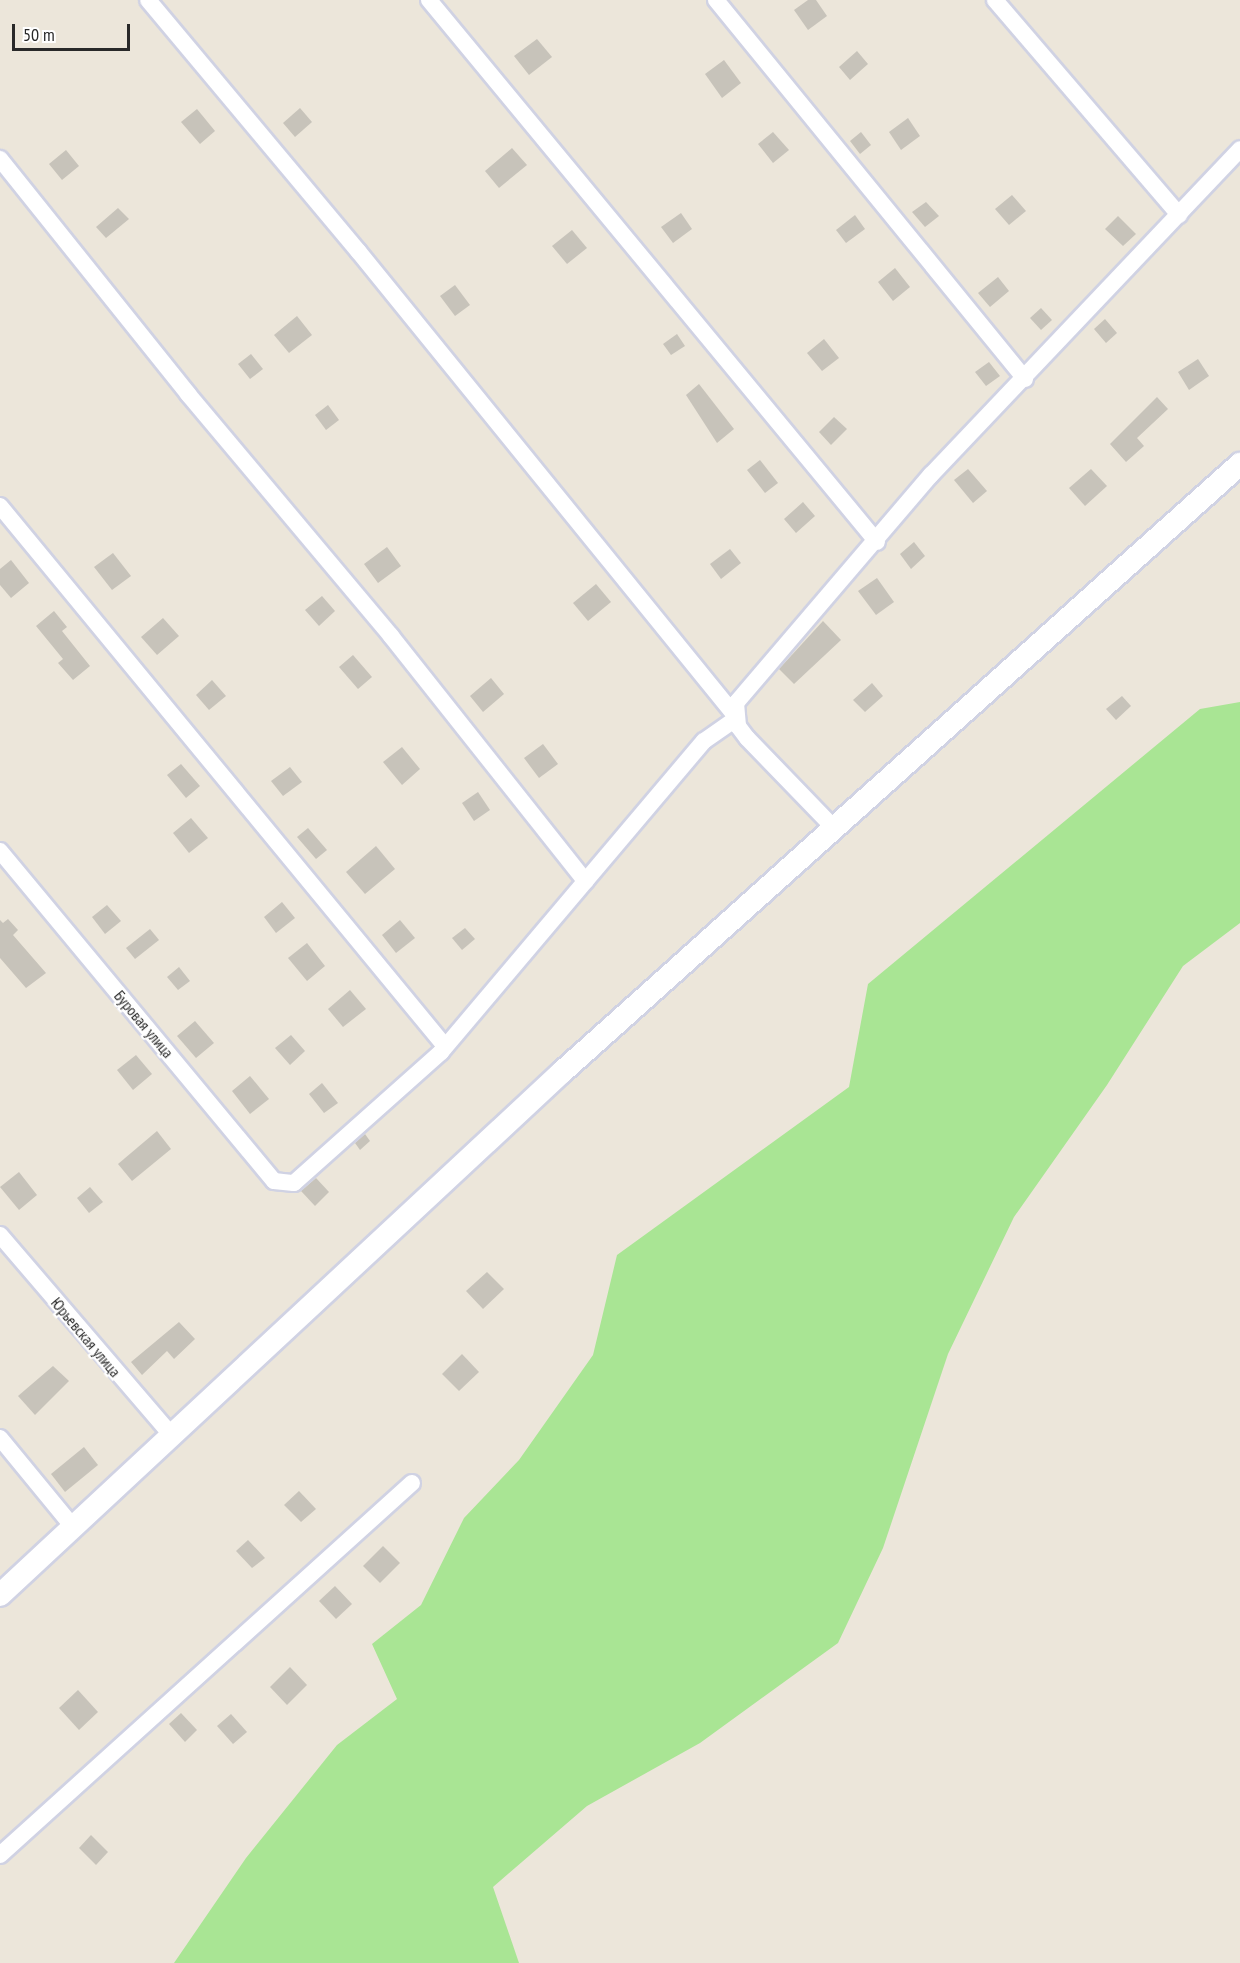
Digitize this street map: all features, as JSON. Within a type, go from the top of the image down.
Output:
[{"type":"main road","points":[[0,1595],[173,1437],[562,1072],[1240,464]]},
{"type":"street","points":[[148,0],[358,251],[737,718],[747,738],[834,828]]},
{"type":"street","points":[[429,0],[877,542]]},
{"type":"street","points":[[716,0],[1026,379]]},
{"type":"street","points":[[995,0],[1179,214]]},
{"type":"street","points":[[737,718],[736,703],[743,692],[877,542],[931,475],[1026,379],[1240,149]]},
{"type":"street","points":[[0,159],[188,394],[391,636],[585,881]]},
{"type":"street","points":[[0,506],[444,1045],[704,741],[737,718]]},
{"type":"street","name":"Буровая улица","points":[[0,851],[274,1181],[294,1183],[444,1045]]},
{"type":"street","name":"Юрьевская улица","points":[[0,1235],[173,1437]]},
{"type":"street","points":[[0,1438],[73,1527]]},
{"type":"street","points":[[0,1855],[412,1483]]},
{"type":"green space","points":[[1240,702],[1240,923],[1183,966],[1107,1085],[1014,1217],[948,1354],[883,1548],[838,1643],[700,1743],[587,1806],[493,1887],[519,1963],[174,1963],[246,1858],[337,1745],[397,1699],[372,1644],[421,1605],[464,1518],[519,1460],[593,1355],[617,1255],[849,1087],[868,984],[1200,709]]},
{"type":"building","points":[[808,0],[816,0],[827,16],[808,30],[794,10]]},
{"type":"building","points":[[537,39],[552,57],[529,75],[514,56]]},
{"type":"building","points":[[857,51],[868,64],[850,80],[839,67]]},
{"type":"building","points":[[724,60],[741,83],[722,98],[705,74]]},
{"type":"building","points":[[300,108],[312,122],[295,137],[283,123]]},
{"type":"building","points":[[197,109],[215,131],[200,144],[181,122]]},
{"type":"building","points":[[908,118],[920,136],[901,150],[889,132]]},
{"type":"building","points":[[773,132],[789,150],[773,163],[758,144]]},
{"type":"building","points":[[861,132],[871,145],[860,154],[850,141]]},
{"type":"building","points":[[512,148],[527,165],[499,188],[485,171]]},
{"type":"building","points":[[66,150],[79,166],[62,180],[49,164]]},
{"type":"building","points":[[1012,195],[1026,211],[1009,225],[995,209]]},
{"type":"building","points":[[926,202],[939,216],[925,227],[912,212]]},
{"type":"building","points":[[118,208],[129,219],[106,238],[96,227]]},
{"type":"building","points":[[681,213],[692,229],[673,243],[661,227]]},
{"type":"building","points":[[855,215],[865,229],[846,243],[836,230]]},
{"type":"building","points":[[1118,216],[1136,234],[1123,246],[1105,229]]},
{"type":"building","points":[[572,230],[587,248],[567,264],[552,246]]},
{"type":"building","points":[[895,268],[910,287],[893,301],[878,282]]},
{"type":"building","points":[[998,277],[1009,291],[990,307],[978,293]]},
{"type":"building","points":[[455,285],[470,305],[455,316],[440,296]]},
{"type":"building","points":[[1041,308],[1052,320],[1041,330],[1030,318]]},
{"type":"building","points":[[297,316],[312,335],[289,353],[274,335]]},
{"type":"building","points":[[1105,319],[1117,333],[1106,343],[1094,329]]},
{"type":"building","points":[[677,334],[685,346],[671,355],[663,344]]},
{"type":"building","points":[[824,339],[839,358],[822,371],[807,353]]},
{"type":"building","points":[[251,354],[263,369],[250,379],[238,364]]},
{"type":"building","points":[[1198,359],[1209,376],[1189,390],[1178,372]]},
{"type":"building","points":[[989,362],[1000,376],[986,386],[975,372]]},
{"type":"building","points":[[699,384],[734,429],[717,443],[686,395]]},
{"type":"building","points":[[1157,397],[1168,409],[1137,438],[1144,446],[1126,462],[1110,444]]},
{"type":"building","points":[[328,405],[339,420],[326,430],[315,415]]},
{"type":"building","points":[[834,417],[847,429],[831,445],[819,432]]},
{"type":"building","points":[[760,460],[778,483],[765,493],[747,470]]},
{"type":"building","points":[[968,469],[987,491],[973,503],[954,480]]},
{"type":"building","points":[[1091,469],[1107,486],[1085,506],[1069,488]]},
{"type":"building","points":[[803,502],[815,516],[796,533],[784,519]]},
{"type":"building","points":[[914,542],[925,556],[911,569],[900,554]]},
{"type":"building","points":[[387,547],[401,566],[378,583],[364,564]]},
{"type":"building","points":[[730,549],[741,563],[721,579],[710,564]]},
{"type":"building","points":[[113,553],[131,576],[112,590],[94,567]]},
{"type":"building","points":[[11,560],[29,583],[11,598],[0,585],[0,569]]},
{"type":"building","points":[[877,578],[894,602],[876,615],[858,591]]},
{"type":"building","points":[[596,584],[611,602],[588,621],[573,603]]},
{"type":"building","points":[[322,596],[335,611],[319,626],[305,610]]},
{"type":"building","points":[[54,611],[67,627],[62,631],[90,666],[73,680],[58,663],[63,659],[36,626]]},
{"type":"building","points":[[163,618],[179,636],[157,655],[141,637]]},
{"type":"building","points":[[823,621],[841,640],[794,684],[779,669]]},
{"type":"building","points":[[353,655],[372,677],[358,689],[339,667]]},
{"type":"building","points":[[491,678],[504,694],[483,712],[470,696]]},
{"type":"building","points":[[212,680],[226,696],[209,710],[196,695]]},
{"type":"building","points":[[872,683],[883,696],[865,712],[853,700]]},
{"type":"building","points":[[1122,696],[1131,706],[1116,720],[1106,709]]},
{"type":"building","points":[[543,744],[558,764],[539,778],[524,758]]},
{"type":"building","points":[[402,747],[420,769],[402,785],[383,762]]},
{"type":"building","points":[[181,764],[200,786],[186,798],[167,775]]},
{"type":"building","points":[[290,767],[302,782],[283,796],[271,781]]},
{"type":"building","points":[[478,792],[490,810],[474,821],[462,803]]},
{"type":"building","points":[[191,818],[208,838],[189,853],[173,833]]},
{"type":"building","points":[[308,828],[327,850],[316,859],[297,837]]},
{"type":"building","points":[[376,846],[395,869],[365,894],[346,872]]},
{"type":"building","points":[[282,902],[295,918],[276,933],[264,917]]},
{"type":"building","points":[[107,905],[121,921],[105,934],[92,917]]},
{"type":"building","points":[[8,919],[18,930],[13,935],[46,973],[26,988],[0,958],[0,920],[3,923]]},
{"type":"building","points":[[400,920],[415,938],[396,953],[382,935]]},
{"type":"building","points":[[465,928],[475,939],[462,950],[452,938]]},
{"type":"building","points":[[150,929],[159,940],[135,959],[126,948]]},
{"type":"building","points":[[307,943],[325,966],[307,981],[288,958]]},
{"type":"building","points":[[179,967],[190,981],[178,990],[167,977]]},
{"type":"building","points":[[350,990],[366,1009],[343,1027],[328,1009]]},
{"type":"building","points":[[195,1021],[214,1043],[196,1058],[177,1036]]},
{"type":"building","points":[[291,1035],[305,1051],[290,1065],[275,1048]]},
{"type":"building","points":[[136,1055],[152,1074],[133,1090],[117,1070]]},
{"type":"building","points":[[250,1076],[269,1099],[250,1114],[232,1091]]},
{"type":"building","points":[[322,1083],[338,1103],[324,1113],[309,1094]]},
{"type":"building","points":[[157,1131],[171,1149],[132,1181],[118,1164]]},
{"type":"building","points":[[365,1134],[370,1141],[360,1150],[355,1143]]},
{"type":"building","points":[[19,1172],[37,1195],[19,1210],[0,1187]]},
{"type":"building","points":[[316,1178],[329,1192],[315,1206],[301,1191]]},
{"type":"building","points":[[90,1187],[103,1202],[89,1213],[77,1198]]},
{"type":"building","points":[[487,1272],[504,1289],[483,1309],[466,1291]]},
{"type":"building","points":[[179,1322],[195,1339],[174,1359],[167,1351],[142,1375],[131,1362]]},
{"type":"building","points":[[462,1354],[479,1372],[459,1391],[442,1374]]},
{"type":"building","points":[[53,1366],[69,1381],[35,1415],[18,1396]]},
{"type":"building","points":[[84,1447],[98,1465],[65,1492],[51,1474]]},
{"type":"building","points":[[299,1491],[316,1509],[301,1522],[284,1505]]},
{"type":"building","points":[[248,1540],[265,1558],[252,1568],[236,1551]]},
{"type":"building","points":[[383,1546],[400,1563],[380,1583],[363,1566]]},
{"type":"building","points":[[335,1586],[352,1604],[336,1619],[319,1601]]},
{"type":"building","points":[[290,1667],[307,1685],[287,1705],[270,1687]]},
{"type":"building","points":[[78,1690],[98,1712],[79,1730],[59,1708]]},
{"type":"building","points":[[181,1713],[197,1730],[185,1742],[169,1724]]},
{"type":"building","points":[[231,1714],[247,1732],[233,1744],[217,1726]]},
{"type":"building","points":[[91,1835],[108,1852],[96,1865],[79,1848]]}]
